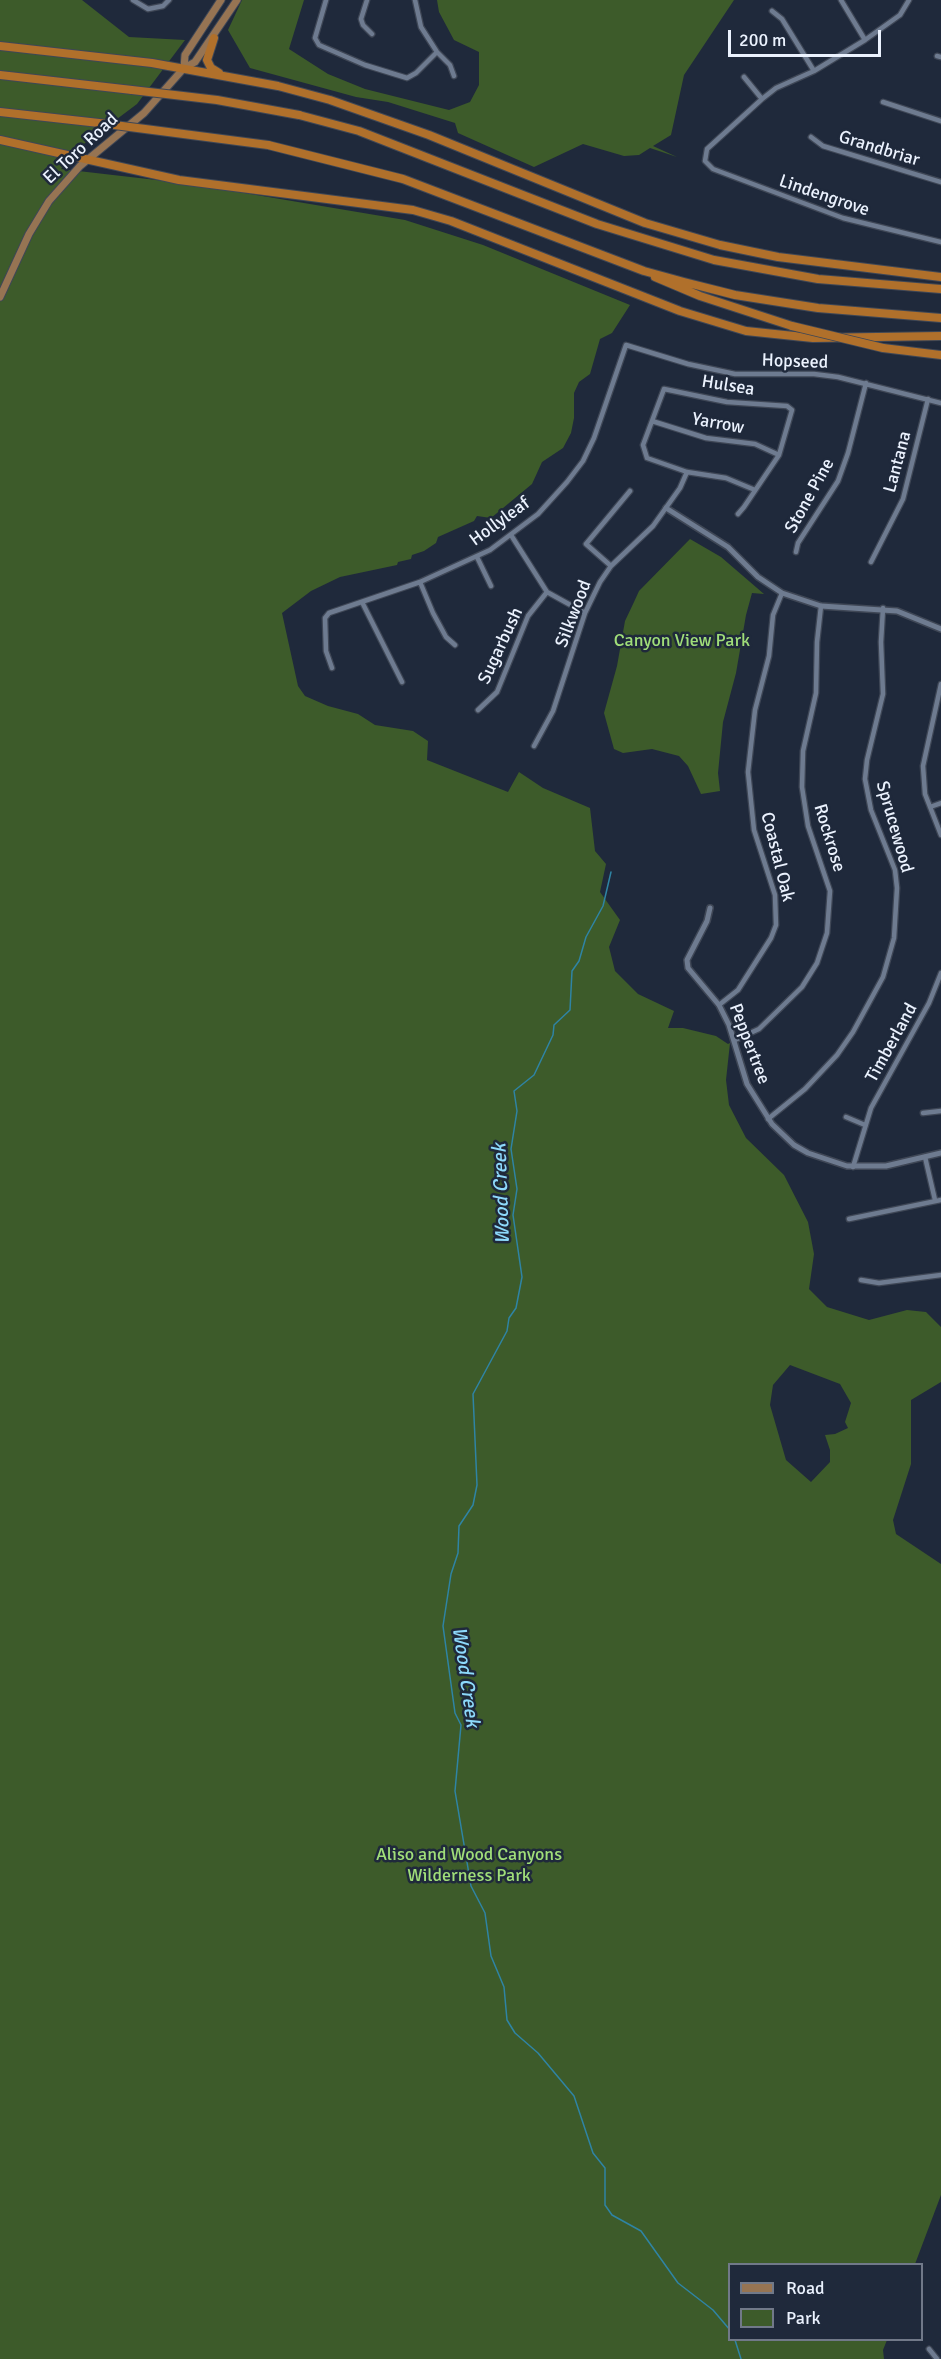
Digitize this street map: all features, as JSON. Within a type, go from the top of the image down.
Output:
[{"type":"highway","points":[[214,38],[207,55],[207,63],[222,74]]},
{"type":"highway","points":[[0,46],[73,52],[222,74],[278,86],[341,103],[473,152],[645,223],[709,242],[778,257],[941,277]]},
{"type":"highway","points":[[0,75],[218,100],[299,115],[359,131],[597,224],[714,260],[818,279],[941,289]]},
{"type":"highway","points":[[0,112],[268,145],[403,179],[644,271],[691,293],[792,326],[883,348],[941,355]]},
{"type":"highway","points":[[0,140],[179,180],[413,210],[452,221],[680,311],[746,331],[813,338],[941,336]]},
{"type":"highway","points":[[644,271],[762,300],[818,308],[941,318]]},
{"type":"main road","name":"El Toro Road","points":[[184,68],[185,55],[221,0]]},
{"type":"main road","name":"El Toro Road","points":[[0,297],[38,217],[61,187],[86,160],[144,113],[184,68],[195,62],[214,38],[237,0]]},
{"type":"street","points":[[133,0],[148,9],[163,6],[169,0]]},
{"type":"street","points":[[326,0],[315,38],[319,45],[365,65],[407,78],[416,73],[437,52]]},
{"type":"street","points":[[368,0],[361,19],[363,26],[372,34]]},
{"type":"street","points":[[415,0],[419,23],[437,52],[450,64],[453,76]]},
{"type":"street","points":[[841,0],[865,40]]},
{"type":"street","points":[[744,77],[762,99],[788,82],[814,71],[865,40],[900,15],[909,0]]},
{"type":"street","points":[[772,11],[782,18],[814,71]]},
{"type":"street","name":"Lindengrove","points":[[762,99],[707,149],[705,161],[713,169],[824,212],[872,227],[941,242]]},
{"type":"street","points":[[883,102],[941,120]]},
{"type":"street","name":"Grandbriar","points":[[811,136],[823,146],[941,182]]},
{"type":"street","name":"Hollyleaf","points":[[332,668],[326,651],[325,618],[333,611],[420,582],[477,557],[538,514],[583,461],[594,438],[623,347],[630,344],[649,351]]},
{"type":"street","name":"Hopseed","points":[[649,351],[688,364],[735,374],[814,374],[866,383],[941,403]]},
{"type":"street","name":"Stone Pine","points":[[796,552],[798,543],[837,481],[848,453],[866,383]]},
{"type":"street","name":"Hulsea","points":[[652,421],[661,394],[664,389],[669,388],[709,399],[787,406],[792,410],[779,455]]},
{"type":"street","name":"Lantana","points":[[871,562],[903,499],[928,399]]},
{"type":"street","points":[[652,421],[643,450],[647,458],[687,472],[726,478],[755,490]]},
{"type":"street","name":"Yarrow","points":[[652,421],[706,438],[755,444],[779,455]]},
{"type":"street","points":[[738,514],[779,455]]},
{"type":"street","name":"Silkwood","points":[[534,746],[553,711],[585,613],[611,566],[653,526],[680,488],[687,472]]},
{"type":"street","points":[[611,566],[588,548],[587,541],[617,510],[630,491]]},
{"type":"street","points":[[666,508],[728,547],[758,577],[782,593],[821,606],[884,608],[912,616],[941,629]]},
{"type":"street","points":[[511,535],[547,592],[585,613]]},
{"type":"street","points":[[477,557],[491,586]]},
{"type":"street","points":[[420,582],[433,614],[446,637],[455,645]]},
{"type":"street","name":"Sugarbush","points":[[478,710],[497,692],[528,616],[547,592]]},
{"type":"street","name":"Coastal Oak","points":[[720,1005],[738,990],[771,938],[776,925],[775,895],[754,830],[748,772],[755,710],[769,656],[773,615],[782,593]]},
{"type":"street","points":[[362,602],[402,682]]},
{"type":"street","name":"Rockrose","points":[[735,1040],[759,1029],[802,987],[817,963],[827,933],[830,891],[808,826],[802,787],[803,751],[816,693],[817,642],[821,606]]},
{"type":"street","name":"Sprucewood","points":[[768,1119],[806,1089],[837,1055],[853,1032],[883,977],[894,938],[897,888],[894,870],[871,810],[865,779],[867,760],[883,694],[881,642],[884,608]]},
{"type":"street","points":[[941,684],[923,766],[925,794],[941,835]]},
{"type":"street","points":[[932,725],[941,727]]},
{"type":"street","points":[[930,807],[941,803]]},
{"type":"street","name":"Peppertree","points":[[710,908],[707,921],[687,960],[688,968],[720,1005],[735,1040],[747,1084],[768,1119],[794,1145],[824,1160],[853,1167],[886,1166],[941,1153]]},
{"type":"street","name":"Timberland","points":[[853,1167],[871,1108],[929,1003],[941,973]]},
{"type":"street","points":[[923,1113],[941,1111]]},
{"type":"street","points":[[846,1117],[865,1125]]},
{"type":"street","points":[[849,1219],[938,1200],[925,1156]]},
{"type":"street","points":[[861,1280],[879,1282],[941,1275]]},
{"type":"street","points":[[929,2349],[937,2359]]},
{"type":"green space","name":"Aliso and Wood Canyons Wilderness Park","points":[[0,0],[82,0],[129,37],[185,40],[137,104],[85,143],[61,169],[191,184],[405,220],[483,245],[630,305],[612,333],[600,339],[590,374],[579,382],[574,393],[574,418],[571,433],[563,448],[542,462],[532,484],[491,518],[477,516],[474,521],[438,537],[436,543],[412,555],[411,559],[398,562],[397,565],[340,577],[311,591],[282,613],[298,686],[305,696],[328,706],[358,714],[375,725],[413,731],[428,741],[427,760],[508,792],[519,772],[543,788],[590,808],[595,851],[606,864],[600,892],[620,920],[609,947],[615,971],[638,994],[674,1011],[668,1028],[683,1028],[716,1036],[730,1043],[726,1080],[729,1105],[746,1138],[784,1175],[808,1222],[814,1254],[809,1289],[827,1307],[869,1320],[907,1310],[926,1312],[941,1327],[941,1382],[911,1400],[911,1464],[893,1520],[896,1534],[941,1564],[941,2195],[915,2263],[728,2263],[728,2341],[887,2341],[883,2350],[884,2359],[0,2359]],"holes":[[[790,1365],[840,1384],[851,1403],[845,1422],[848,1428],[835,1434],[825,1435],[830,1450],[830,1462],[811,1482],[786,1460],[770,1405],[773,1385]]]},
{"type":"green space","points":[[242,0],[304,0],[289,49],[328,74],[365,89],[449,110],[470,102],[479,85],[479,52],[454,40],[439,12],[437,0],[734,0],[684,75],[671,135],[653,146],[677,157],[650,148],[639,155],[624,156],[583,144],[534,167],[458,133],[455,123],[388,102],[356,97],[250,68],[228,30]]},
{"type":"green space","name":"Canyon View Park","points":[[690,539],[721,557],[764,594],[752,593],[746,615],[736,673],[723,722],[718,773],[720,791],[701,794],[688,766],[679,756],[652,749],[623,753],[614,749],[604,713],[617,666],[625,621],[639,591]]},
{"type":"waterway","name":"Wood Creek","points":[[611,872],[603,906],[586,937],[579,961],[572,971],[570,1010],[554,1025],[553,1035],[534,1075],[514,1091],[517,1111],[511,1149],[517,1189],[513,1215],[522,1277],[516,1308],[509,1318],[507,1331],[473,1394],[477,1485],[473,1505],[459,1526],[458,1553],[451,1574],[443,1626],[455,1713],[461,1725],[455,1791],[471,1886],[485,1913],[491,1956],[504,1987],[507,2020],[515,2033],[538,2053],[574,2096],[593,2153],[605,2168],[605,2205],[612,2215],[641,2231],[678,2283],[713,2310],[728,2328]]},
{"type":"waterway","name":"Wood Creek","points":[[735,2341],[741,2359]]}]
